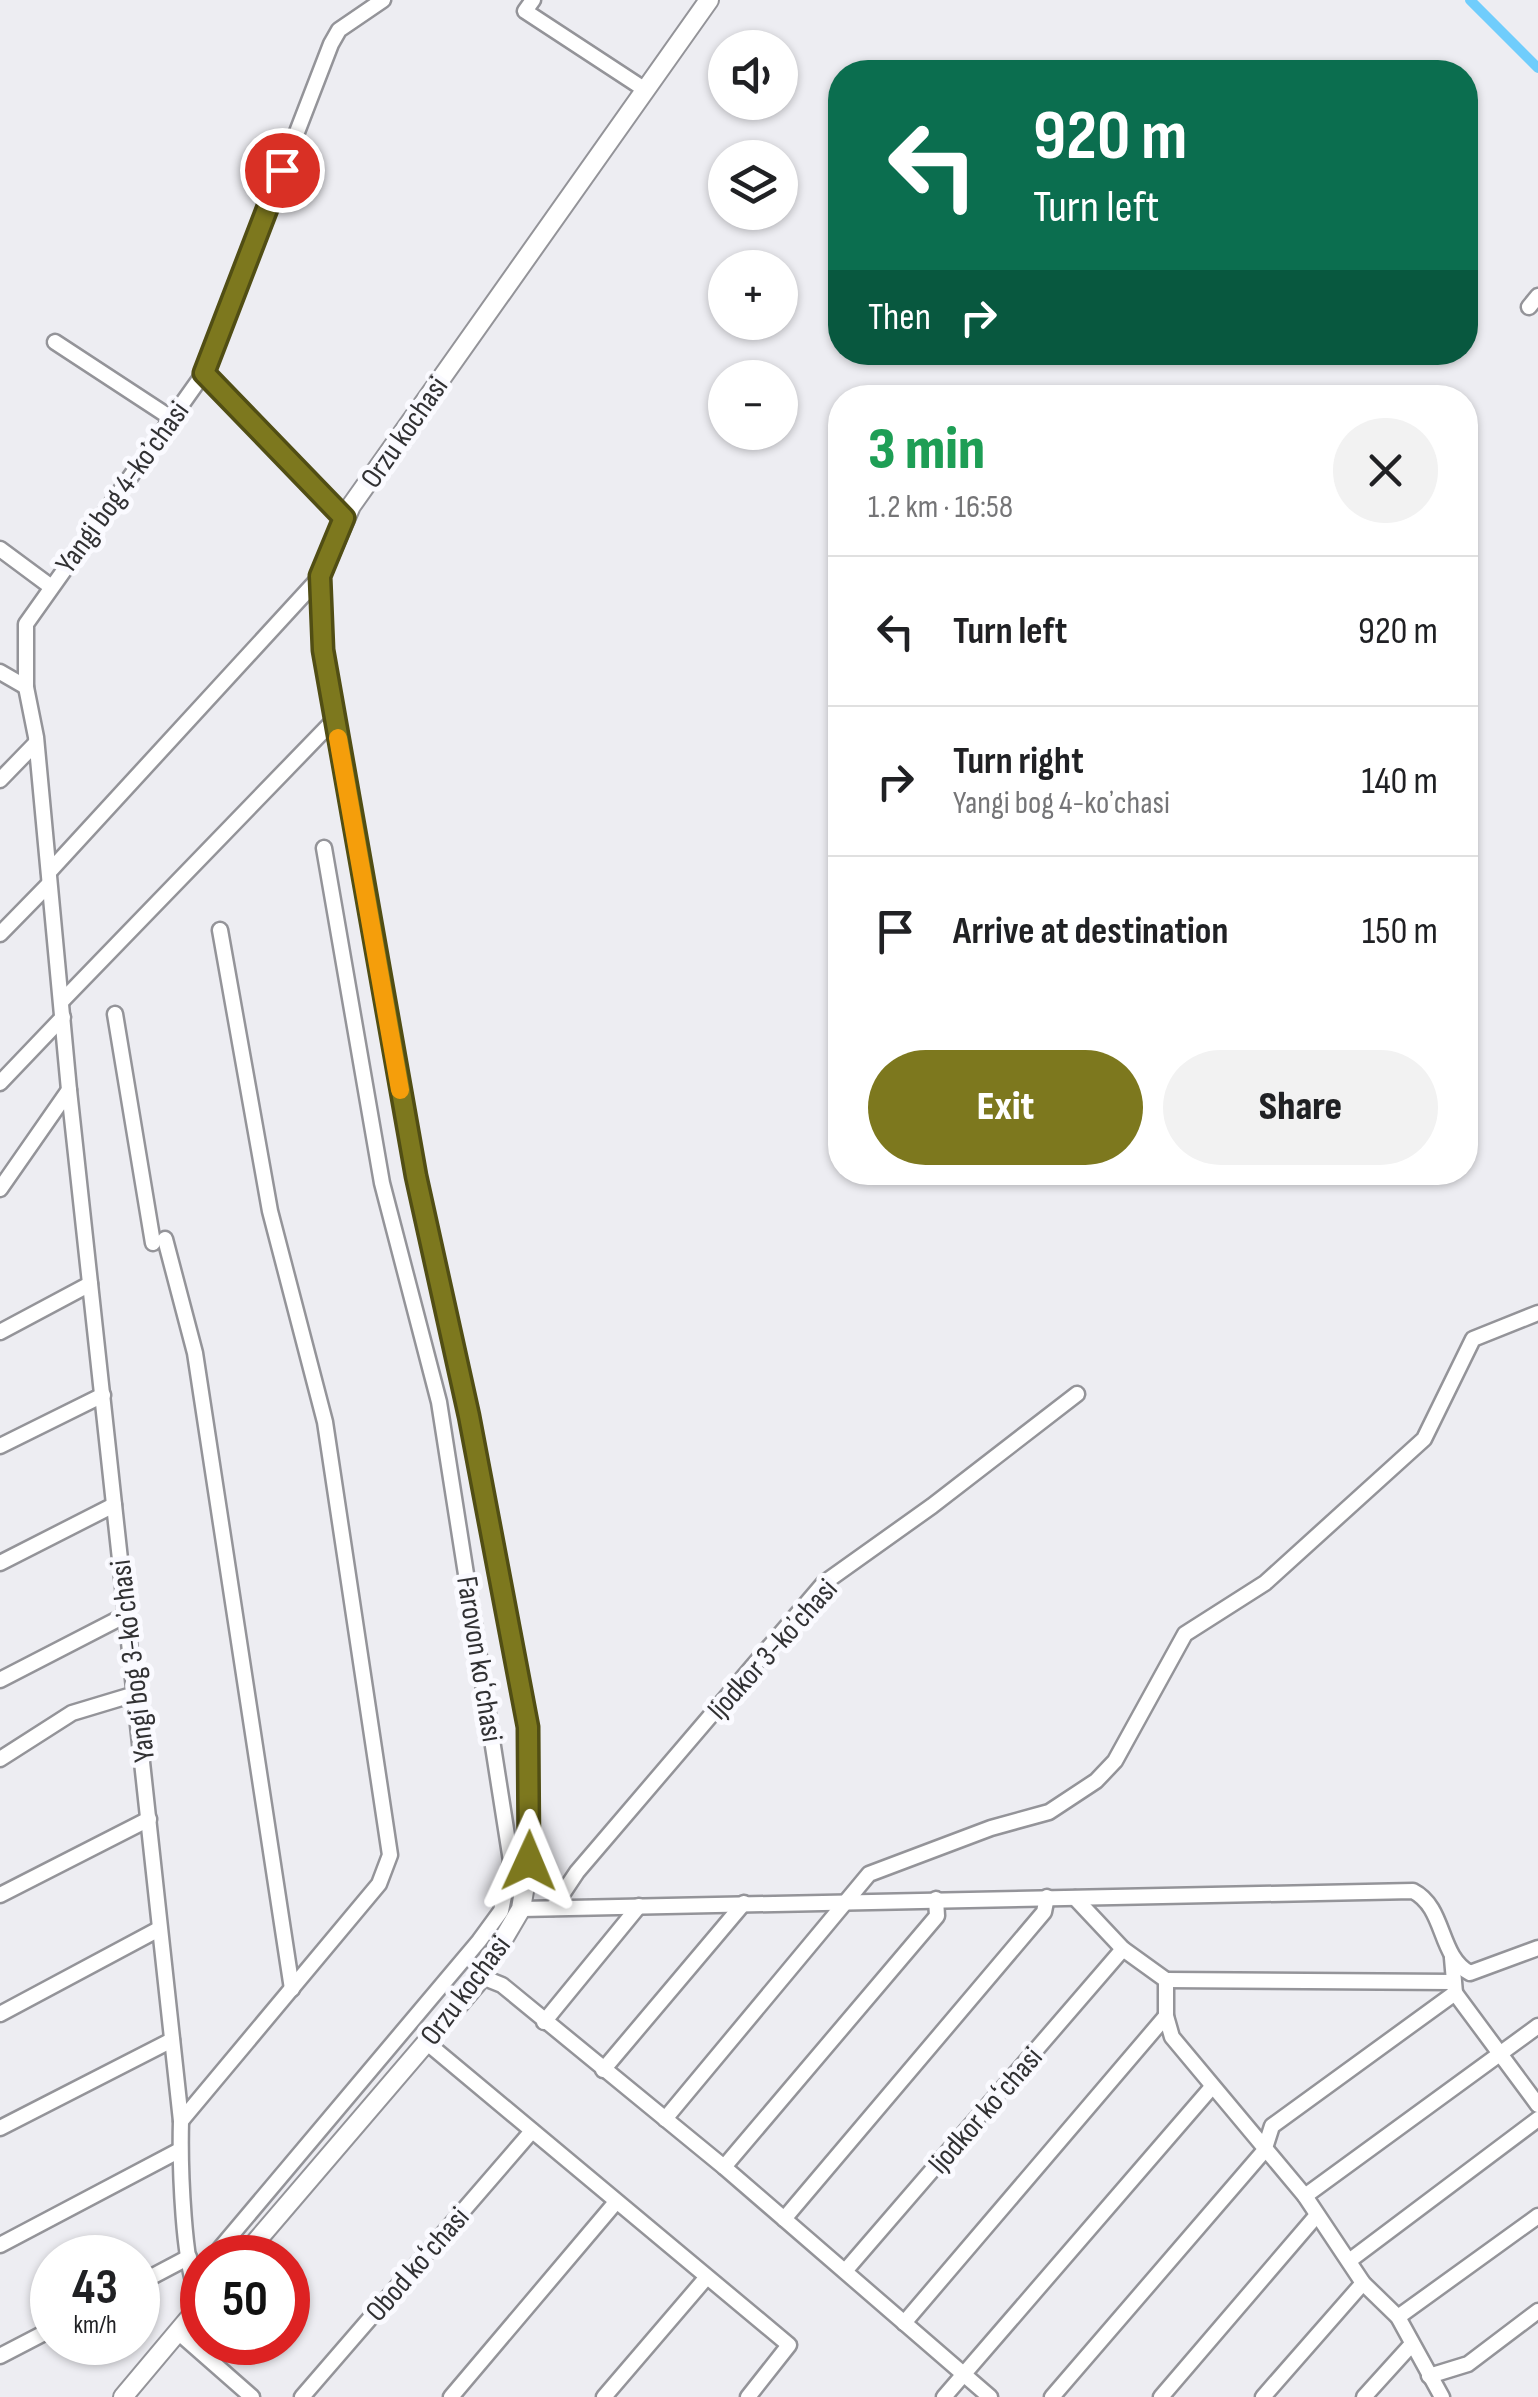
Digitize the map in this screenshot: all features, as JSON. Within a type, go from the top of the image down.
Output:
[{"type":"main road","name":"Orzu kochasi","points":[[262,2235],[482,1977],[521,1908],[529,1861],[528,1727],[469,1416],[416,1176],[321,632],[320,576],[344,518],[709,0]]},
{"type":"main road","points":[[123,2397],[180,2330]]},
{"type":"street","name":"Yangi bog 4-koʼchasi","points":[[64,1008],[26,687],[26,624],[204,373],[332,44],[339,30],[383,0]]},
{"type":"street","points":[[533,0],[525,11],[644,89]]},
{"type":"street","points":[[54,342],[174,420]]},
{"type":"street","points":[[204,373],[344,518]]},
{"type":"street","points":[[0,549],[50,586]]},
{"type":"street","points":[[0,934],[320,576]]},
{"type":"street","points":[[0,672],[26,687]]},
{"type":"street","points":[[0,1084],[64,1008],[335,719]]},
{"type":"street","points":[[0,780],[34,744]]},
{"type":"street","name":"Farovon koʻchasi","points":[[231,2235],[478,1941],[501,1910],[511,1860],[439,1402],[382,1183],[324,848]]},
{"type":"street","points":[[181,2122],[379,1884],[390,1855],[325,1422],[270,1211],[220,930]]},
{"type":"street","name":"Yangi bog 3-koʼchasi","points":[[64,1008],[69,1090],[181,2122],[187,2235]]},
{"type":"street","points":[[115,1014],[159,1241],[194,1352],[292,1988]]},
{"type":"street","points":[[0,1188],[69,1090]]},
{"type":"street","points":[[0,1332],[90,1284]]},
{"type":"street","points":[[665,2119],[870,1874],[991,1828],[1050,1812],[1096,1782],[1115,1760],[1186,1634],[1265,1583],[1424,1439],[1473,1339],[1538,1313]]},
{"type":"street","name":"Ijodkor 3-koʼchasi","points":[[553,1908],[576,1872],[824,1583],[1077,1394]]},
{"type":"street","points":[[0,1446],[103,1395]]},
{"type":"street","points":[[0,1564],[114,1506]]},
{"type":"street","points":[[0,1680],[126,1615]]},
{"type":"street","points":[[0,1759],[72,1714],[97,1702],[135,1694]]},
{"type":"street","points":[[0,1895],[149,1819]]},
{"type":"street","points":[[521,1908],[1413,1891],[1431,1907],[1452,1958],[1454,1988],[1538,2105]]},
{"type":"street","points":[[784,2219],[1044,1912],[1047,1897]]},
{"type":"street","points":[[1076,1898],[1123,1949],[1166,1980],[1454,1988]]},
{"type":"street","points":[[724,2167],[937,1916],[936,1899]]},
{"type":"street","points":[[604,2070],[744,1902]]},
{"type":"street","points":[[544,2022],[639,1906]]},
{"type":"street","points":[[0,2014],[159,1929]]},
{"type":"street","points":[[1452,1958],[1470,1972],[1538,1948]]},
{"type":"street","name":"Ijodkor koʻchasi","points":[[846,2270],[1123,1949]]},
{"type":"street","points":[[482,1977],[502,1985],[724,2167],[846,2270],[847,2278],[990,2397]]},
{"type":"street","points":[[1166,1980],[1166,2016],[1172,2037],[1305,2196],[1363,2283],[1398,2317],[1442,2397]]},
{"type":"street","points":[[1052,2397],[1264,2151],[1272,2126],[1454,1988]]},
{"type":"street","points":[[904,2323],[1166,2016]]},
{"type":"street","points":[[1305,2196],[1538,2026]]},
{"type":"street","points":[[0,2128],[172,2040]]},
{"type":"street","points":[[426,2042],[789,2345],[748,2397]]},
{"type":"street","points":[[944,2397],[1211,2088]]},
{"type":"street","points":[[1350,2261],[1538,2119]]},
{"type":"street","name":"Obod koʻchasi","points":[[302,2397],[532,2132]]},
{"type":"street","points":[[0,2246],[180,2150]]},
{"type":"street","points":[[450,2397],[616,2202]]},
{"type":"street","points":[[1161,2397],[1317,2215]]},
{"type":"street","points":[[1398,2317],[1538,2216]]},
{"type":"street","points":[[604,2397],[706,2278]]},
{"type":"street","points":[[1264,2397],[1363,2283]]},
{"type":"street","points":[[1429,2376],[1468,2364],[1538,2312]]},
{"type":"street","points":[[178,2332],[252,2397]]},
{"type":"street","points":[[0,2356],[30,2340]]},
{"type":"street","points":[[1364,2397],[1412,2344]]},
{"type":"waterway","points":[[1470,0],[1538,68]]},
{"type":"slow traffic","points":[[338,738],[400,1090]]},
{"type":"route","points":[[282,170],[204,373],[344,518],[320,576],[323,650],[416,1176],[469,1416],[528,1727],[529,1861]]}]
